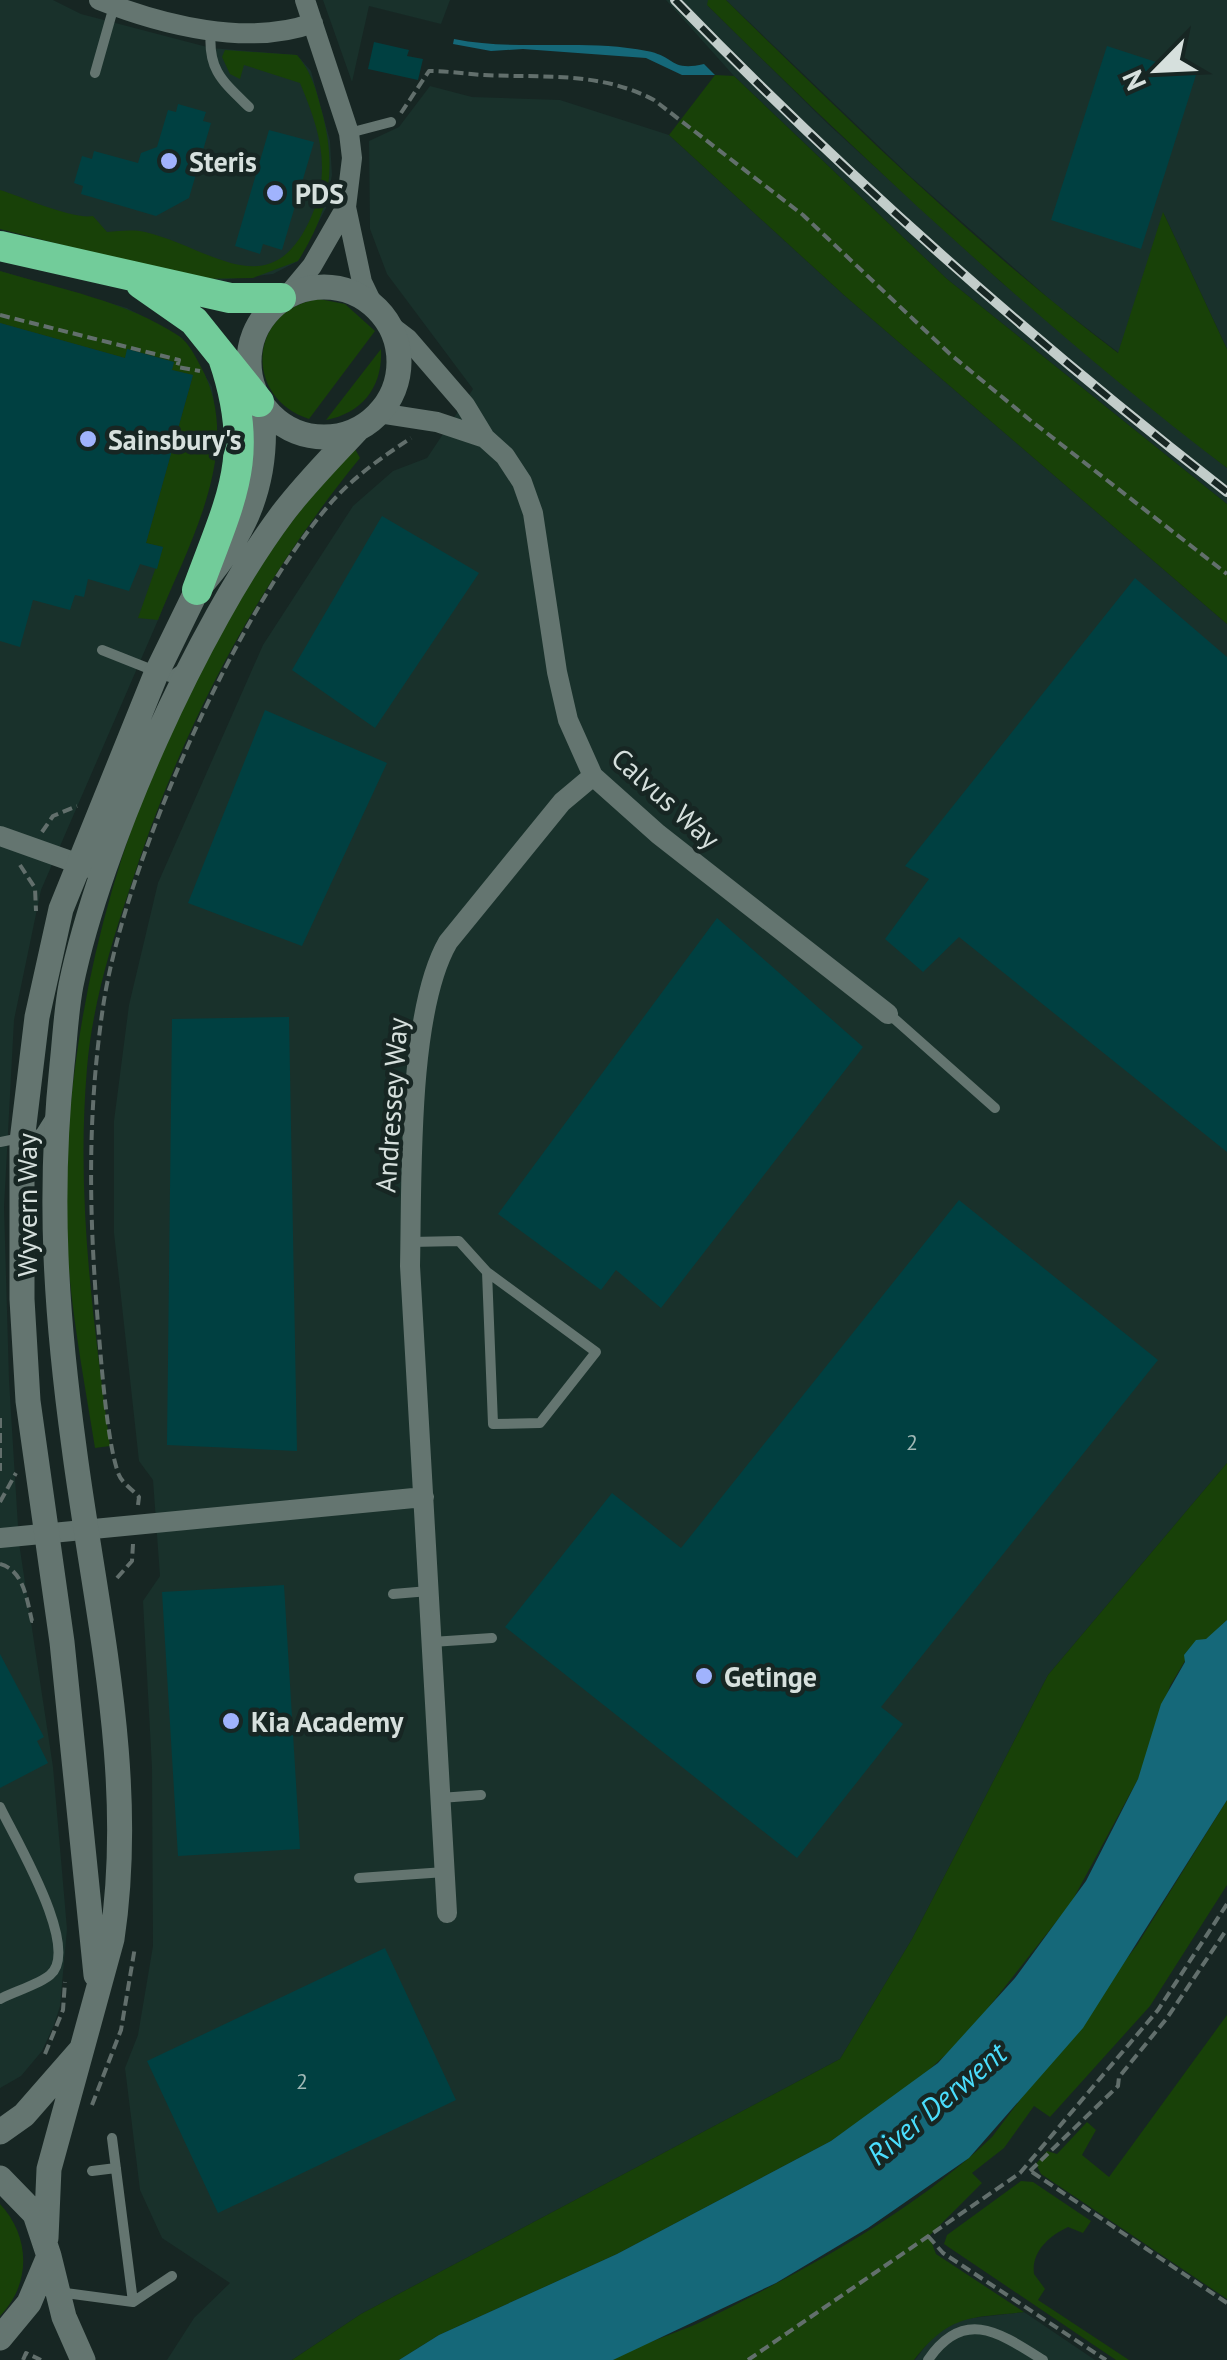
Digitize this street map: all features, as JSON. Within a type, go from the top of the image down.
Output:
[{"type":"highway","points":[[0,246],[243,300],[284,297]]},
{"type":"highway","points":[[130,277],[194,320],[213,368],[238,410],[241,462],[197,590]]},
{"type":"highway","points":[[213,368],[260,404]]},
{"type":"street","points":[[306,0],[349,133],[352,158],[346,207],[362,282],[398,353],[398,369],[389,400],[379,413],[357,430],[312,438],[284,427],[260,404],[251,352],[264,318],[312,266],[346,207]]},
{"type":"street","points":[[106,3],[212,29],[270,34],[313,22]]},
{"type":"street","points":[[284,297],[328,286],[362,298],[381,316]]},
{"type":"street","name":"Calvus Way","points":[[381,316],[408,339],[465,405],[485,438],[522,482],[533,514],[556,672],[568,720],[593,776],[658,834],[888,1014]]},
{"type":"street","name":"Wyvern Way","points":[[97,1990],[71,1719],[30,1419],[11,1141],[45,972],[76,863],[156,674],[197,590],[225,558],[252,512],[264,466],[260,404]]},
{"type":"street","points":[[379,413],[436,422],[485,438]]},
{"type":"street","name":"Wyvern Way","points":[[48,2247],[49,2169],[117,1905],[114,1706],[58,1322],[52,1236],[58,1106],[70,986],[104,873],[197,658],[284,512],[357,430]]},
{"type":"street","name":"Andressey Way","points":[[447,1913],[411,1242],[412,1158],[426,1004],[436,964],[448,942],[562,802],[593,776]]},
{"type":"street","points":[[0,836],[104,873]]},
{"type":"street","points":[[0,1538],[424,1497]]},
{"type":"street","name":"Wyvern Way","points":[[0,2132],[24,2114],[82,2049]]},
{"type":"street","points":[[0,2178],[23,2198],[48,2247],[58,2292],[83,2360]]},
{"type":"street","points":[[0,2338],[30,2304],[48,2247]]},
{"type":"lane","points":[[95,73],[106,3]]},
{"type":"lane","points":[[212,29],[209,53],[214,70],[249,107]]},
{"type":"lane","points":[[349,133],[391,122]]},
{"type":"lane","points":[[102,650],[170,677],[197,658]]},
{"type":"lane","points":[[888,1014],[995,1108]]},
{"type":"lane","points":[[11,1141],[40,1134],[58,1106]]},
{"type":"lane","points":[[411,1242],[459,1241],[487,1272],[596,1352],[540,1423],[493,1424],[487,1272]]},
{"type":"lane","points":[[393,1594],[429,1591]]},
{"type":"lane","points":[[432,1642],[492,1638]]},
{"type":"lane","points":[[440,1798],[481,1795]]},
{"type":"lane","points":[[0,1807],[53,1918],[59,1943],[58,1960],[49,1976],[0,1998]]},
{"type":"lane","points":[[359,1878],[445,1872]]},
{"type":"lane","points":[[112,2138],[133,2302]]},
{"type":"lane","points":[[92,2172],[116,2168]]},
{"type":"lane","points":[[58,2292],[120,2304],[133,2302],[172,2276]]},
{"type":"lane","points":[[928,2360],[950,2335],[988,2329],[1042,2360]]},
{"type":"path","points":[[391,122],[429,70],[558,74],[627,86],[654,100],[803,214],[1003,398],[1227,574]]},
{"type":"path","points":[[0,315],[178,360],[177,367],[196,373],[213,368]]},
{"type":"path","points":[[119,1593],[117,1576],[132,1561],[139,1496],[119,1477],[101,1355],[88,1166],[104,1002],[120,937],[146,850],[171,791],[207,708],[267,595],[340,493],[364,470],[417,434],[429,438],[436,422]]},
{"type":"path","points":[[0,1418],[0,1471]]},
{"type":"path","points":[[0,1502],[8,1494],[10,1478]]},
{"type":"path","points":[[0,1564],[9,1566],[24,1586],[32,1621]]},
{"type":"path","points":[[748,2360],[1024,2167],[1158,2010],[1227,1904]]},
{"type":"path","points":[[1030,2171],[1118,2086],[1119,2077],[1168,2018],[1227,1930]]},
{"type":"path","points":[[87,2116],[121,2030],[136,1940]]},
{"type":"path","points":[[43,2058],[63,2010],[66,1975]]},
{"type":"path","points":[[1024,2167],[1227,2304]]},
{"type":"path","points":[[928,2236],[943,2253],[1106,2360]]},
{"type":"path","points":[[23,2360],[26,2353],[41,2360]]},
{"type":"shaded area","points":[[0,0],[53,0],[81,14],[211,48],[297,55],[311,71],[330,141],[332,175],[326,208],[298,261],[273,274],[220,280],[0,229]]},
{"type":"shaded area","points":[[323,0],[450,0],[441,24],[369,6],[352,82]]},
{"type":"shaded area","points":[[666,0],[708,0],[708,6],[828,124],[1001,282],[1227,468],[1227,504],[947,279],[734,76]]},
{"type":"shaded area","points":[[726,0],[1227,0],[1227,349],[1164,214],[1119,353],[1055,304],[912,178]]},
{"type":"shaded area","points":[[430,86],[472,97],[560,100],[669,135],[845,296],[1227,624],[1227,1463],[1048,1675],[912,1939],[840,2059],[361,2314],[292,2360],[167,2360],[194,2318],[230,2283],[162,2238],[140,2190],[125,2068],[138,2035],[153,1946],[152,1768],[143,1601],[160,1576],[153,1480],[139,1461],[114,1233],[114,1121],[129,1005],[158,883],[263,645],[353,506],[393,471],[427,458],[473,389],[387,274],[370,229],[369,141],[399,127]]},
{"type":"shaded area","points":[[0,271],[127,308],[182,338],[212,387],[219,446],[204,503],[158,620],[41,890],[14,1020],[4,1207],[9,1380],[19,1543],[53,1767],[67,1929],[60,2006],[54,2025],[42,2051],[21,2076],[0,2088]]},
{"type":"shaded area","points":[[1024,2312],[1095,2360],[915,2360],[936,2332],[955,2320]]},
{"type":"green space","points":[[708,0],[726,0],[965,227],[1118,353],[1163,212],[1227,349],[1227,468],[1091,359],[960,245],[769,66],[707,5]]},
{"type":"green space","points":[[225,50],[297,55],[315,89],[327,133],[328,189],[317,225],[298,261],[253,278],[196,279],[0,229],[0,190],[61,211],[93,216],[107,232],[145,232],[239,265],[259,266],[278,260],[296,243],[318,198],[322,164],[313,116],[300,83],[244,65],[240,79],[230,74],[222,57]]},
{"type":"green space","points":[[715,75],[734,76],[947,279],[1227,504],[1227,624],[845,296],[669,135]]},
{"type":"green space","points":[[0,271],[92,297],[159,324],[183,339],[201,367],[213,398],[215,462],[197,527],[158,620],[138,618],[163,547],[146,543],[193,375],[172,370],[174,362],[128,349],[125,358],[0,323]]},
{"type":"green space","points":[[319,299],[345,304],[375,331],[309,419],[287,408],[272,392],[264,374],[263,354],[267,336],[278,319],[296,306]]},
{"type":"green space","points":[[381,349],[378,375],[368,396],[350,411],[326,420]]},
{"type":"green space","points":[[354,447],[360,458],[286,558],[224,663],[197,718],[149,832],[103,978],[89,1045],[84,1116],[88,1258],[110,1446],[95,1448],[72,1303],[66,1215],[70,1113],[84,1010],[108,906],[140,804],[182,706],[231,612],[289,526]]},
{"type":"green space","points":[[1227,1463],[1227,1620],[1186,1659],[1170,1686],[1138,1779],[1071,1903],[966,2036],[918,2080],[831,2141],[617,2254],[439,2335],[399,2360],[292,2360],[361,2314],[840,2059],[912,1939],[1048,1675]]},
{"type":"green space","points":[[1227,1800],[1227,1885],[1150,2006],[1050,2117],[1034,2106],[1004,2148],[972,2173],[982,2183],[929,2236],[936,2254],[1024,2312],[950,2326],[914,2360],[613,2360],[703,2321],[855,2239],[927,2191],[992,2137],[1137,1945]]},
{"type":"green space","points":[[1227,2015],[1227,2299],[1041,2174],[1036,2164],[1047,2151],[1057,2154],[1087,2122],[1096,2130],[1082,2155],[1109,2177]]},
{"type":"green space","points":[[1021,2181],[1033,2182],[1091,2221],[1083,2233],[1068,2227],[1061,2231],[1038,2252],[1034,2274],[1045,2289],[1038,2300],[1129,2360],[1116,2360],[944,2244],[947,2235]]},
{"type":"green space","points":[[0,2204],[17,2230],[23,2260],[18,2289],[0,2316]]},
{"type":"water","points":[[454,39],[502,45],[623,47],[656,53],[678,65],[704,64],[715,75],[682,75],[646,58],[523,49],[491,51],[453,44]]},
{"type":"water","name":"River Derwent","points":[[1227,1620],[1227,1800],[1083,2028],[969,2158],[868,2228],[776,2283],[613,2360],[399,2360],[439,2335],[617,2254],[831,2141],[938,2063],[1015,1978],[1086,1881],[1138,1779],[1161,1704],[1185,1662],[1184,1655],[1196,1640],[1206,1639]]},
{"type":"building","points":[[374,42],[409,50],[407,56],[423,59],[418,80],[368,69]]},
{"type":"building","points":[[1107,46],[1196,75],[1141,249],[1051,220]]},
{"type":"building","name":"Steris","points":[[178,104],[206,112],[203,121],[211,123],[189,198],[156,216],[81,194],[83,186],[74,183],[82,156],[92,159],[94,151],[138,163],[141,153],[157,147],[168,110],[176,112]]},
{"type":"building","name":"PDS","points":[[269,130],[314,142],[282,250],[263,244],[260,254],[235,246]]},
{"type":"building","name":"Sainsbury's","points":[[0,323],[125,358],[127,349],[174,362],[172,370],[193,375],[146,543],[163,547],[157,569],[140,564],[129,591],[88,579],[84,597],[75,595],[70,610],[33,600],[20,647],[0,641]]},
{"type":"building","points":[[382,516],[479,573],[375,728],[292,670]]},
{"type":"building","points":[[1135,578],[1227,657],[1227,1152],[959,937],[923,972],[885,939],[929,879],[905,866]]},
{"type":"building","points":[[265,710],[387,763],[302,946],[188,903]]},
{"type":"building","points":[[717,918],[863,1047],[661,1308],[616,1270],[601,1290],[498,1214]]},
{"type":"building","points":[[289,1017],[297,1451],[167,1445],[172,1019]]},
{"type":"building","points":[[959,1200],[1158,1360],[881,1707],[903,1724],[797,1858],[505,1627],[612,1493],[681,1548]]},
{"type":"building","name":"Kia Academy","points":[[284,1585],[300,1849],[178,1856],[162,1592]]},
{"type":"building","points":[[0,1654],[44,1737],[37,1741],[48,1763],[0,1788]]},
{"type":"building","points":[[385,1948],[456,2100],[218,2213],[147,2061]]},
{"type":"railway","points":[[675,0],[806,131],[942,256],[1227,492]]},
{"type":"place","name":"Steris","points":[[169,161]]},
{"type":"place","name":"PDS","points":[[275,193]]},
{"type":"place","name":"Sainsbury's","points":[[88,439]]},
{"type":"place","name":"Getinge","points":[[704,1676]]},
{"type":"place","name":"Kia Academy","points":[[231,1721]]}]
